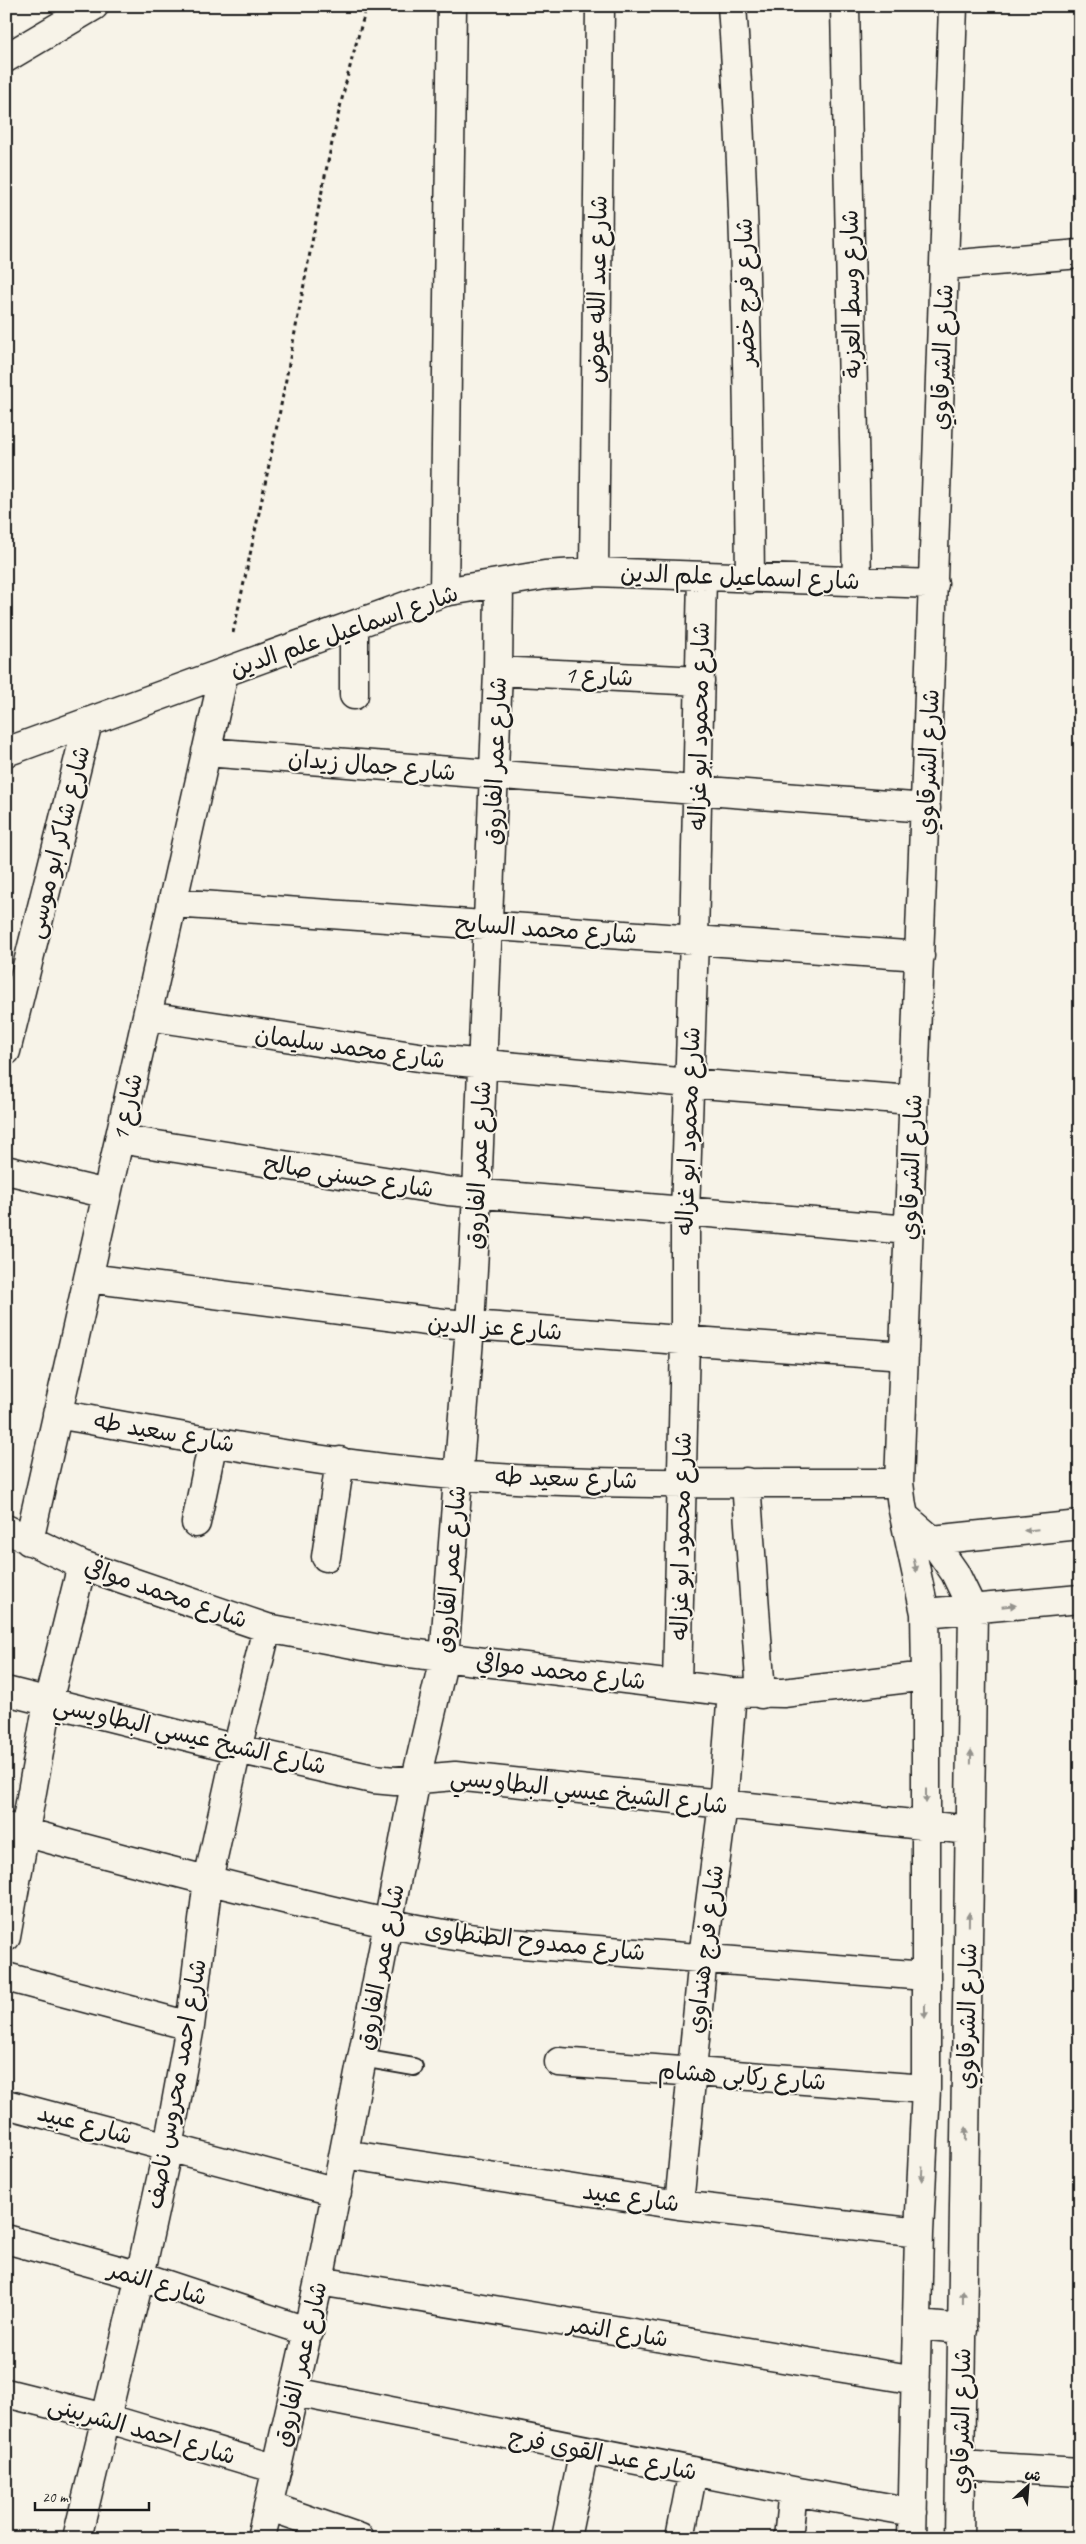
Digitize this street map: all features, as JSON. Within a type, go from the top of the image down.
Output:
[{"type":"street","points":[[6,58],[94,6]]},
{"type":"street","points":[[444,592],[452,6]]},
{"type":"street","name":"شارع عبد الله عوض","points":[[594,572],[600,6]]},
{"type":"street","name":"شارع فرج خضر","points":[[732,6],[744,201],[750,579]]},
{"type":"street","name":"شارع وسط العزبة","points":[[844,6],[857,582]]},
{"type":"street","name":"شارع الشرقاوي","points":[[912,2525],[919,2233],[926,2089],[926,1676],[925,1613],[905,1517],[900,1483],[912,1100],[920,956],[946,265],[953,6]]},
{"type":"street","points":[[946,265],[1080,254]]},
{"type":"street","name":"شارع اسماعيل علم الدين","points":[[6,752],[444,592],[544,575],[594,572],[934,584]]},
{"type":"street","name":"شارع محمود ابو غزاله","points":[[677,1685],[685,1341],[685,1213],[694,939],[702,577]]},
{"type":"street","name":"شارع عمر الفاروق","points":[[261,2538],[338,2192],[416,1779],[444,1658],[470,1326],[477,1194],[498,671],[499,583]]},
{"type":"street","points":[[354,624],[354,695]]},
{"type":"street","name":"شارع 1","points":[[498,671],[700,681]]},
{"type":"street","name":"شارع 1","points":[[17,1535],[57,1414],[224,673]]},
{"type":"street","name":"شارع شاكر ابو موسى","points":[[6,1051],[88,722]]},
{"type":"street","name":"شارع جمال زيدان","points":[[206,752],[926,808]]},
{"type":"street","name":"شارع محمد السايح","points":[[173,903],[920,956]]},
{"type":"street","name":"شارع محمد سليمان","points":[[147,1016],[384,1053],[482,1064],[689,1084],[912,1100]]},
{"type":"street","name":"شارع حسنى صالح","points":[[119,1139],[419,1188],[685,1213],[909,1230]]},
{"type":"street","points":[[6,1170],[107,1194]]},
{"type":"street","name":"شارع عز الدين","points":[[88,1278],[470,1326],[904,1356]]},
{"type":"street","name":"شارع سعيد طه","points":[[57,1414],[213,1441],[402,1470],[554,1480],[900,1483]]},
{"type":"street","points":[[196,1523],[213,1441]]},
{"type":"street","points":[[326,1557],[340,1461]]},
{"type":"street","points":[[746,1482],[761,1694]]},
{"type":"street","name":"شارع الشرقاوي","points":[[905,1517],[932,1540],[955,1573],[973,1610],[959,2538]]},
{"type":"street","points":[[932,1540],[1080,1525]]},
{"type":"street","name":"شارع محمد موافي","points":[[17,1535],[82,1564],[267,1628],[385,1650],[761,1694],[926,1676]]},
{"type":"street","points":[[6,1937],[16,1830],[82,1564]]},
{"type":"street","points":[[925,1613],[1080,1599]]},
{"type":"street","name":"شارع احمد محروس ناصف","points":[[77,2538],[140,2276],[168,2147],[190,2026],[208,1880],[237,1749],[267,1628]]},
{"type":"street","name":"شارع الشيخ عيسي البطاويسي","points":[[6,1691],[237,1749],[373,1778],[416,1779],[455,1776],[970,1830]]},
{"type":"street","name":"شارع فرج هنداوي","points":[[679,2205],[703,1957],[723,1804],[732,1692]]},
{"type":"street","name":"شارع ممدوح الطنطاوى","points":[[16,1830],[388,1924],[497,1942],[925,1976]]},
{"type":"street","points":[[6,1977],[190,2026]]},
{"type":"street","name":"شارع ركابى هشام","points":[[558,2062],[926,2089]]},
{"type":"street","name":"شارع عبيد","points":[[6,2104],[338,2192]]},
{"type":"street","name":"شارع عبيد","points":[[344,2154],[679,2205],[919,2233]]},
{"type":"street","name":"شارع النمر","points":[[6,2239],[140,2276],[308,2332]]},
{"type":"street","name":"شارع النمر","points":[[319,2282],[916,2380]]},
{"type":"street","points":[[918,2325],[963,2328]]},
{"type":"street","name":"شارع احمد الشربينى","points":[[6,2392],[106,2418],[277,2469]]},
{"type":"street","name":"شارع عبد القوى فرج","points":[[295,2392],[792,2491],[912,2525]]},
{"type":"street","points":[[566,2538],[584,2450]]},
{"type":"street","points":[[960,2465],[1080,2472]]},
{"type":"street","points":[[680,2538],[693,2471]]},
{"type":"street","points":[[788,2538],[792,2491]]},
{"type":"street","points":[[268,2506],[360,2538]]},
{"type":"lane","points":[[362,2058],[414,2067]]},
{"type":"path","points":[[224,673],[275,443],[321,197],[352,54],[367,6]]}]
